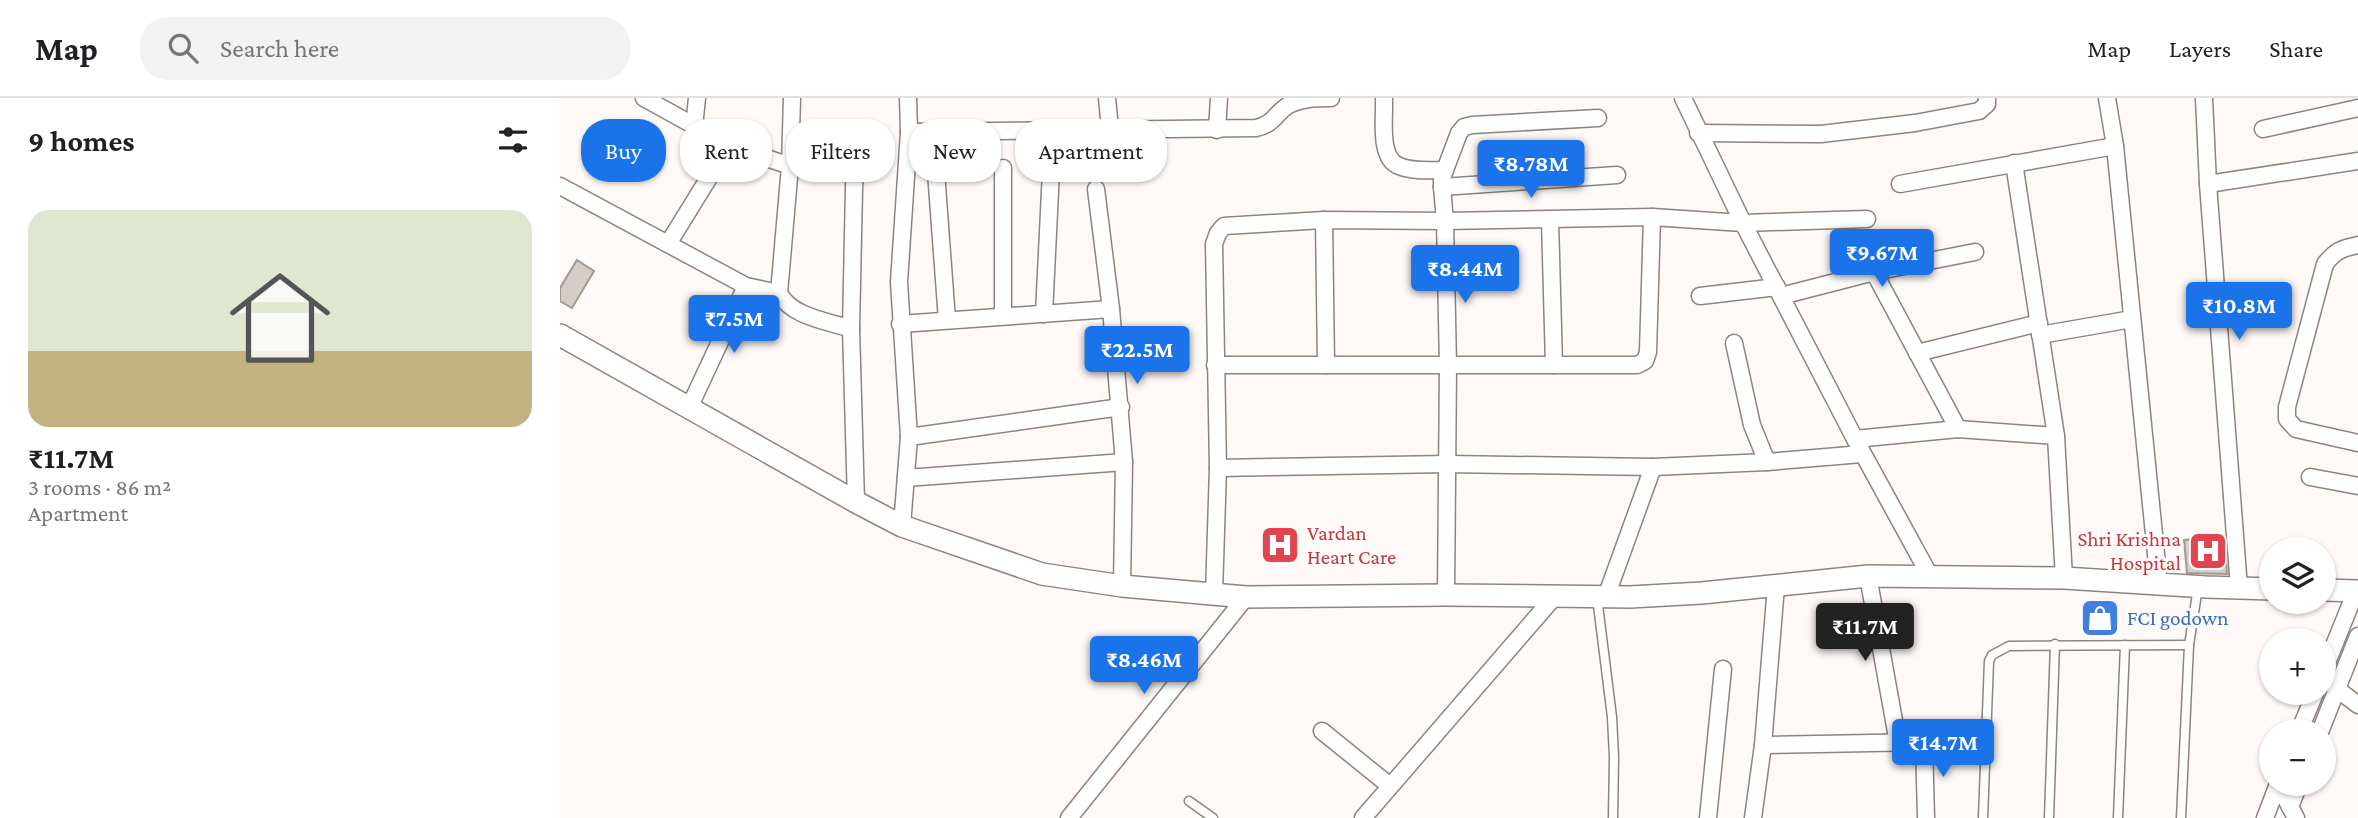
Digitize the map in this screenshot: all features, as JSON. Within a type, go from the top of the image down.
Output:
[{"type":"street","points":[[644,98],[680,119]]},
{"type":"street","points":[[695,119],[697,98]]},
{"type":"street","points":[[791,119],[792,98]]},
{"type":"street","points":[[902,526],[909,437],[899,282],[909,132],[908,98]]},
{"type":"street","points":[[1107,98],[1109,119]]},
{"type":"street","points":[[1217,130],[1219,98]]},
{"type":"street","points":[[1167,130],[1256,128],[1267,125],[1287,106],[1311,98],[1331,98]]},
{"type":"street","points":[[1384,98],[1385,146],[1390,161],[1408,169],[1445,170]]},
{"type":"street","points":[[1683,98],[1743,223],[1858,447],[1930,576]]},
{"type":"street","points":[[1698,132],[1821,134],[1915,123],[1979,111],[1987,104],[1987,98]]},
{"type":"street","points":[[2107,98],[2115,146],[2159,584]]},
{"type":"street","points":[[2204,98],[2208,184],[2239,588]]},
{"type":"street","points":[[2263,129],[2358,108]]},
{"type":"street","points":[[1446,595],[1448,366],[1442,187],[1445,170],[1459,133],[1464,127],[1598,118]]},
{"type":"street","points":[[1900,184],[2115,146]]},
{"type":"street","points":[[2208,184],[2358,161]]},
{"type":"street","points":[[2014,163],[2056,436],[2064,578]]},
{"type":"street","points":[[1003,168],[1003,316]]},
{"type":"street","points":[[1442,187],[1618,175]]},
{"type":"street","points":[[668,244],[706,182]]},
{"type":"street","points":[[789,182],[779,293],[793,310],[851,329]]},
{"type":"street","points":[[854,182],[851,329],[856,502]]},
{"type":"street","points":[[937,182],[947,320]]},
{"type":"street","points":[[1044,314],[1050,182]]},
{"type":"street","points":[[560,186],[746,286],[779,293]]},
{"type":"street","points":[[1096,189],[1111,309],[1125,462],[1122,586]]},
{"type":"street","points":[[1215,365],[1637,365],[1645,360],[1648,352],[1652,217]]},
{"type":"street","points":[[1214,594],[1218,468],[1214,244],[1224,226],[1324,220],[1445,221],[1652,217],[1743,223],[1867,219]]},
{"type":"street","points":[[1550,219],[1553,365]]},
{"type":"street","points":[[1324,220],[1326,365]]},
{"type":"street","points":[[2358,245],[2343,248],[2333,254],[2325,264],[2287,407],[2287,419],[2296,429],[2358,443]]},
{"type":"street","points":[[1700,296],[1779,292],[1975,252]]},
{"type":"street","points":[[1874,272],[1958,429]]},
{"type":"street","points":[[689,408],[746,286]]},
{"type":"street","points":[[900,324],[1111,309]]},
{"type":"street","points":[[1917,353],[2039,329],[2132,320]]},
{"type":"street","points":[[560,335],[902,526],[1042,574],[1122,586],[1247,597],[1602,597],[1702,593],[1868,576],[1930,576],[2064,578],[2259,589]]},
{"type":"street","points":[[1734,343],[1752,425],[1768,462]]},
{"type":"street","points":[[909,437],[1121,407]]},
{"type":"street","points":[[1218,468],[1448,464],[1653,467],[1768,462],[1958,429],[2056,436]]},
{"type":"street","points":[[906,478],[1125,462]]},
{"type":"street","points":[[1602,597],[1653,467]]},
{"type":"street","points":[[2310,477],[2358,486]]},
{"type":"street","points":[[1868,576],[1898,743]]},
{"type":"street","points":[[1753,818],[1776,586]]},
{"type":"street","points":[[2336,590],[2357,591],[2336,641]]},
{"type":"street","points":[[1363,818],[1555,596]]},
{"type":"street","points":[[1069,818],[1247,597]]},
{"type":"street","points":[[2325,719],[2358,636]]},
{"type":"street","points":[[1708,818],[1723,668]]},
{"type":"street","points":[[2337,689],[2358,705]]},
{"type":"street","points":[[1322,731],[1390,786]]},
{"type":"street","points":[[1762,745],[1924,742],[1959,744]]},
{"type":"street","points":[[1924,742],[1926,818]]},
{"type":"street","points":[[2265,818],[2278,784],[2293,812]]},
{"type":"lane","points":[[2181,818],[2189,645],[2198,587]]},
{"type":"lane","points":[[1602,597],[1614,757],[1613,818]]},
{"type":"lane","points":[[2049,818],[2055,644]]},
{"type":"lane","points":[[2118,818],[2125,645]]},
{"type":"lane","points":[[1983,818],[1992,655],[2008,646],[2189,645]]},
{"type":"lane","points":[[1189,801],[1213,818]]},
{"type":"building","points":[[577,260],[594,271],[572,308],[560,301],[560,288]]},
{"type":"building","points":[[2225,537],[2227,574],[2187,573],[2184,540]]},
{"type":"place","name":"Vardan Heart Care","points":[[1280,545]]},
{"type":"place","name":"Shri Krishna Hospital","points":[[2208,551]]},
{"type":"place","name":"FCI godown","points":[[2100,618]]}]
